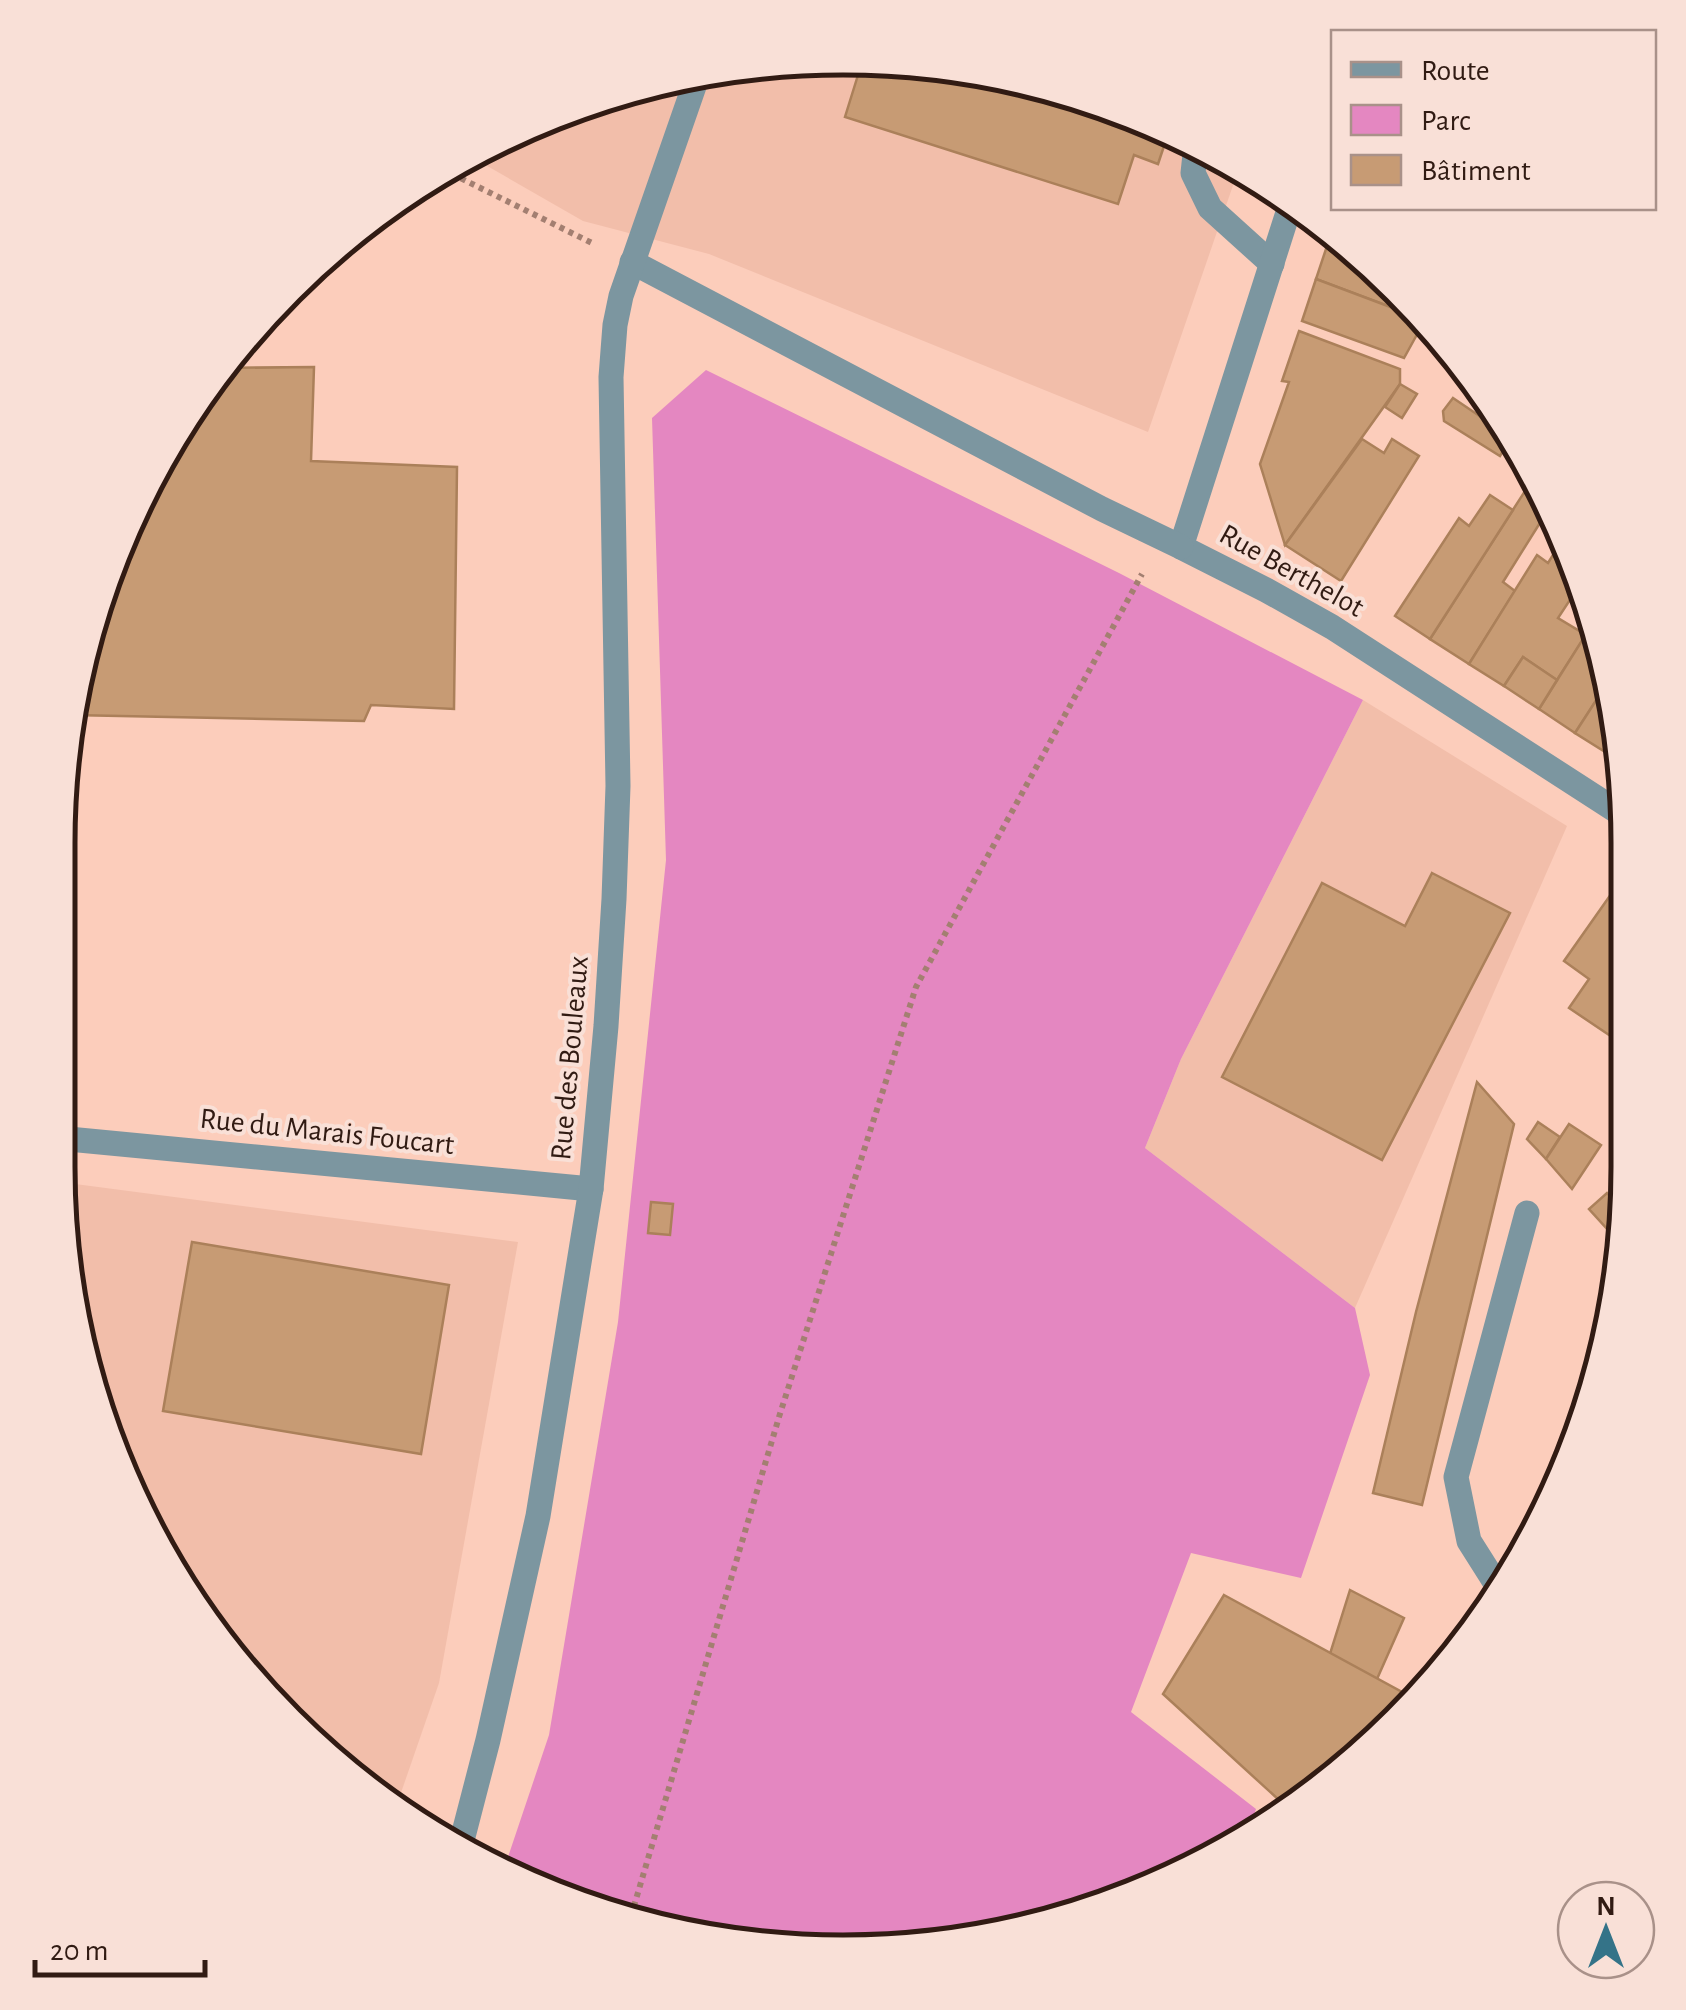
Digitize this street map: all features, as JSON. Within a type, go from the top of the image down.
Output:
[{"type":"street","name":"Rue des Bouleaux","points":[[463,1834],[538,1516],[590,1189],[609,987],[618,786],[612,350],[632,262],[693,90]]},
{"type":"street","points":[[1194,160],[1193,173],[1210,208],[1272,264]]},
{"type":"street","name":"Rue Berthelot","points":[[1287,216],[1171,543],[1332,626],[1610,806]]},
{"type":"street","points":[[632,262],[1171,543]]},
{"type":"street","name":"Rue du Marais Foucart","points":[[75,1140],[590,1189]]},
{"type":"street","points":[[1492,1577],[1469,1541],[1456,1478],[1528,1213]]},
{"type":"path","points":[[460,178],[632,262]]},
{"type":"path","points":[[634,1906],[785,1398],[916,987],[1092,664],[1171,543]]},
{"type":"shaded area","points":[[793,77],[893,77],[993,90],[1042,101],[1137,133],[1234,182],[1148,432],[709,254],[583,221],[484,164],[549,133],[644,101],[693,90]]},
{"type":"shaded area","points":[[1363,700],[1567,826],[1355,1308],[1145,1148],[1181,1059]]},
{"type":"shaded area","points":[[76,1184],[518,1242],[439,1683],[400,1795],[300,1710],[234,1635],[204,1594],[154,1507],[116,1414],[90,1317]]},
{"type":"green space","points":[[706,370],[1119,573],[1363,700],[1181,1059],[1145,1148],[1355,1308],[1370,1375],[1301,1578],[1191,1553],[1131,1712],[1256,1809],[1254,1816],[1183,1856],[1137,1877],[1042,1909],[993,1920],[893,1933],[793,1933],[693,1920],[644,1909],[549,1877],[508,1858],[549,1735],[618,1322],[666,860],[652,418]]},
{"type":"building","points":[[858,76],[893,77],[993,90],[1042,101],[1164,145],[1158,164],[1134,155],[1118,204],[845,117]]},
{"type":"building","points":[[1327,247],[1393,308],[1316,279]]},
{"type":"building","points":[[1316,279],[1393,308],[1417,334],[1404,358],[1302,321]]},
{"type":"building","points":[[1299,331],[1400,369],[1400,384],[1285,545],[1260,464],[1289,382],[1282,381]]},
{"type":"building","points":[[314,367],[311,461],[457,467],[454,709],[371,705],[364,721],[86,715],[101,644],[133,549],[178,459],[240,368]]},
{"type":"building","points":[[1400,384],[1417,394],[1402,418],[1385,407]]},
{"type":"building","points":[[1453,398],[1484,419],[1503,451],[1500,456],[1444,421],[1443,411]]},
{"type":"building","points":[[1362,439],[1384,453],[1392,439],[1419,456],[1341,581],[1285,545]]},
{"type":"building","points":[[1525,491],[1541,522],[1503,582],[1515,591],[1469,664],[1430,639]]},
{"type":"building","points":[[1490,495],[1513,510],[1430,639],[1395,616],[1459,518],[1469,526]]},
{"type":"building","points":[[1554,553],[1571,599],[1558,618],[1581,632],[1583,639],[1557,680],[1523,657],[1504,686],[1469,664],[1537,555],[1548,563]]},
{"type":"building","points":[[1583,638],[1597,699],[1575,733],[1539,709]]},
{"type":"building","points":[[1523,657],[1557,680],[1539,709],[1504,686]]},
{"type":"building","points":[[1597,699],[1605,752],[1575,733]]},
{"type":"building","points":[[1432,873],[1510,913],[1382,1160],[1222,1077],[1322,883],[1405,926]]},
{"type":"building","points":[[1611,894],[1611,1036],[1569,1008],[1589,979],[1564,961]]},
{"type":"building","points":[[1477,1082],[1514,1124],[1422,1505],[1373,1493]]},
{"type":"building","points":[[1538,1122],[1560,1137],[1546,1159],[1527,1139]]},
{"type":"building","points":[[1569,1124],[1601,1145],[1572,1189],[1546,1159]]},
{"type":"building","points":[[1607,1193],[1608,1230],[1589,1209]]},
{"type":"building","points":[[651,1202],[673,1204],[670,1235],[648,1233]]},
{"type":"building","points":[[192,1242],[449,1285],[421,1454],[163,1411]]},
{"type":"building","points":[[1350,1590],[1404,1618],[1377,1679],[1330,1654]]},
{"type":"building","points":[[1224,1595],[1402,1692],[1349,1744],[1279,1800],[1163,1694]]}]
